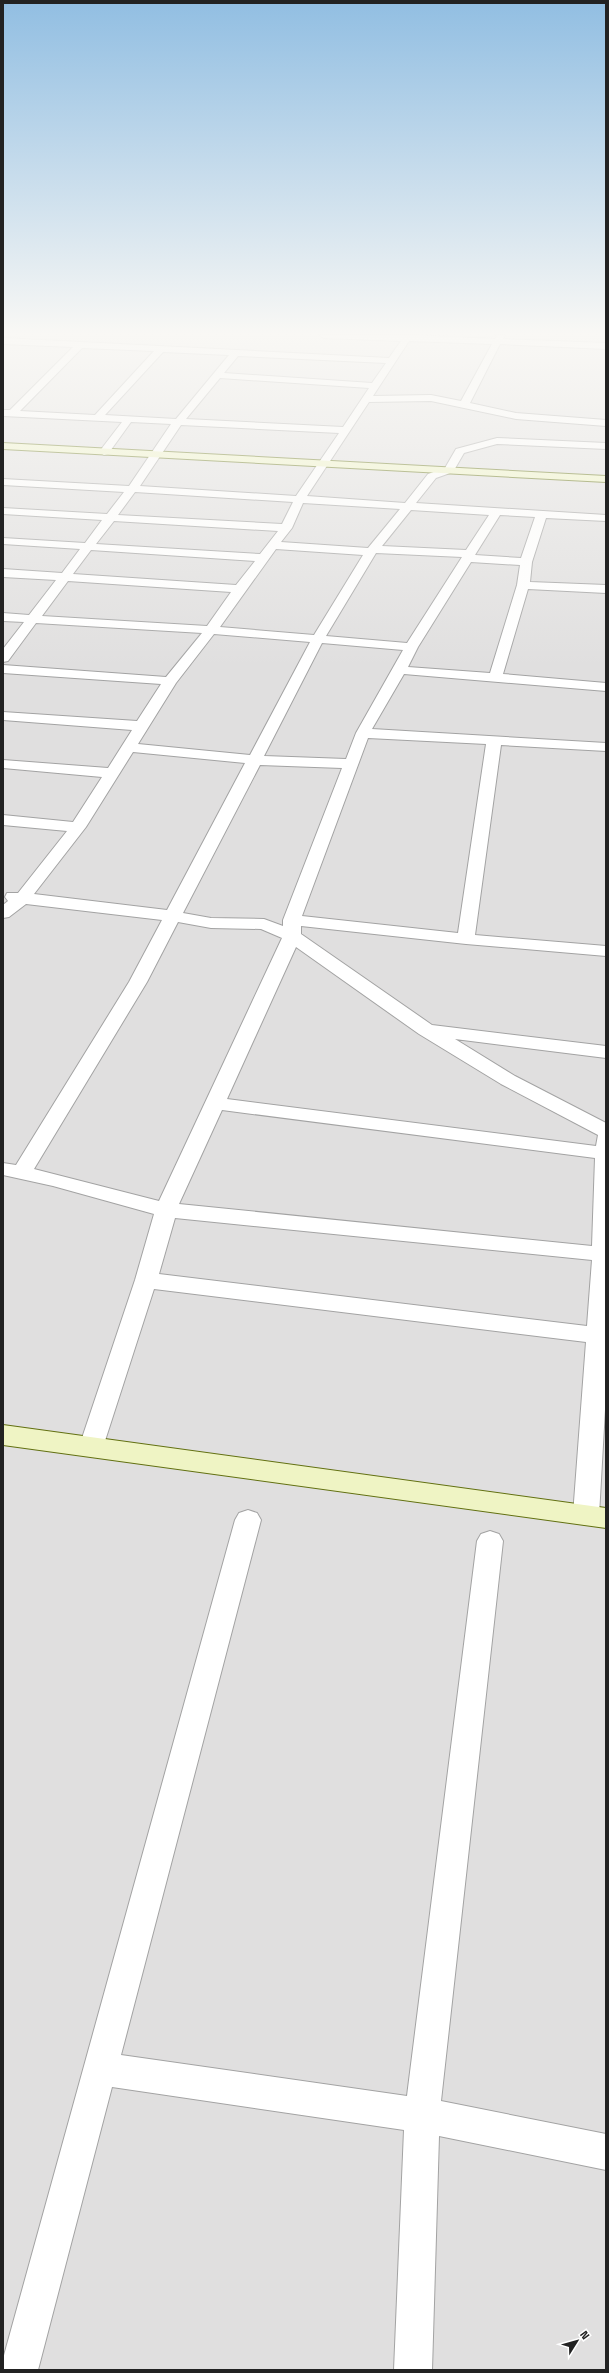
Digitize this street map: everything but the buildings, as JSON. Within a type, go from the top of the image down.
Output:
[{"type":"street","points":[[3,446],[606,479]]},
{"type":"street","points":[[104,452],[109,446]]},
{"type":"street","points":[[3,658],[133,488],[162,446]]},
{"type":"street","points":[[3,913],[23,898],[78,827],[170,681],[211,630],[239,589],[265,558],[286,528],[300,498],[334,446]]},
{"type":"street","points":[[477,446],[460,451],[449,470],[432,476],[373,550],[318,639],[256,760],[138,982],[12,1170],[166,1210],[603,1254]]},
{"type":"street","points":[[3,482],[133,488],[300,498],[407,507],[606,518]]},
{"type":"street","points":[[3,511],[286,528]]},
{"type":"street","points":[[91,1447],[146,1280],[166,1210],[292,928],[363,733],[400,670],[411,647],[497,511]]},
{"type":"street","points":[[495,679],[523,585],[526,562],[542,514]]},
{"type":"street","points":[[3,541],[265,558]]},
{"type":"street","points":[[274,545],[468,556],[526,562]]},
{"type":"street","points":[[3,573],[239,589]]},
{"type":"street","points":[[523,585],[606,589]]},
{"type":"street","points":[[3,617],[211,630],[411,647]]},
{"type":"street","points":[[3,669],[170,681]]},
{"type":"street","points":[[400,670],[606,687]]},
{"type":"street","points":[[3,716],[143,726]]},
{"type":"street","points":[[363,733],[606,747]]},
{"type":"street","points":[[466,939],[494,741]]},
{"type":"street","points":[[129,748],[256,760],[351,764]]},
{"type":"street","points":[[3,764],[112,773]]},
{"type":"street","points":[[3,820],[78,827]]},
{"type":"street","points":[[3,896],[173,916],[211,923],[264,924],[292,928],[466,939],[606,951]]},
{"type":"street","points":[[292,928],[426,1030],[508,1080],[606,1131]]},
{"type":"street","points":[[426,1030],[606,1052]]},
{"type":"street","points":[[214,1103],[606,1153]]},
{"type":"street","points":[[3,1435],[596,1517],[606,1134]]},
{"type":"street","points":[[146,1280],[601,1336]]},
{"type":"street","points":[[19,2370],[102,2069],[248,1520]]},
{"type":"street","points":[[412,2370],[422,2115],[490,1541]]},
{"type":"street","points":[[102,2069],[422,2115],[606,2152]]},
{"type":"shaded area","points":[[3,446],[606,446],[606,2370],[3,2370]]}]
